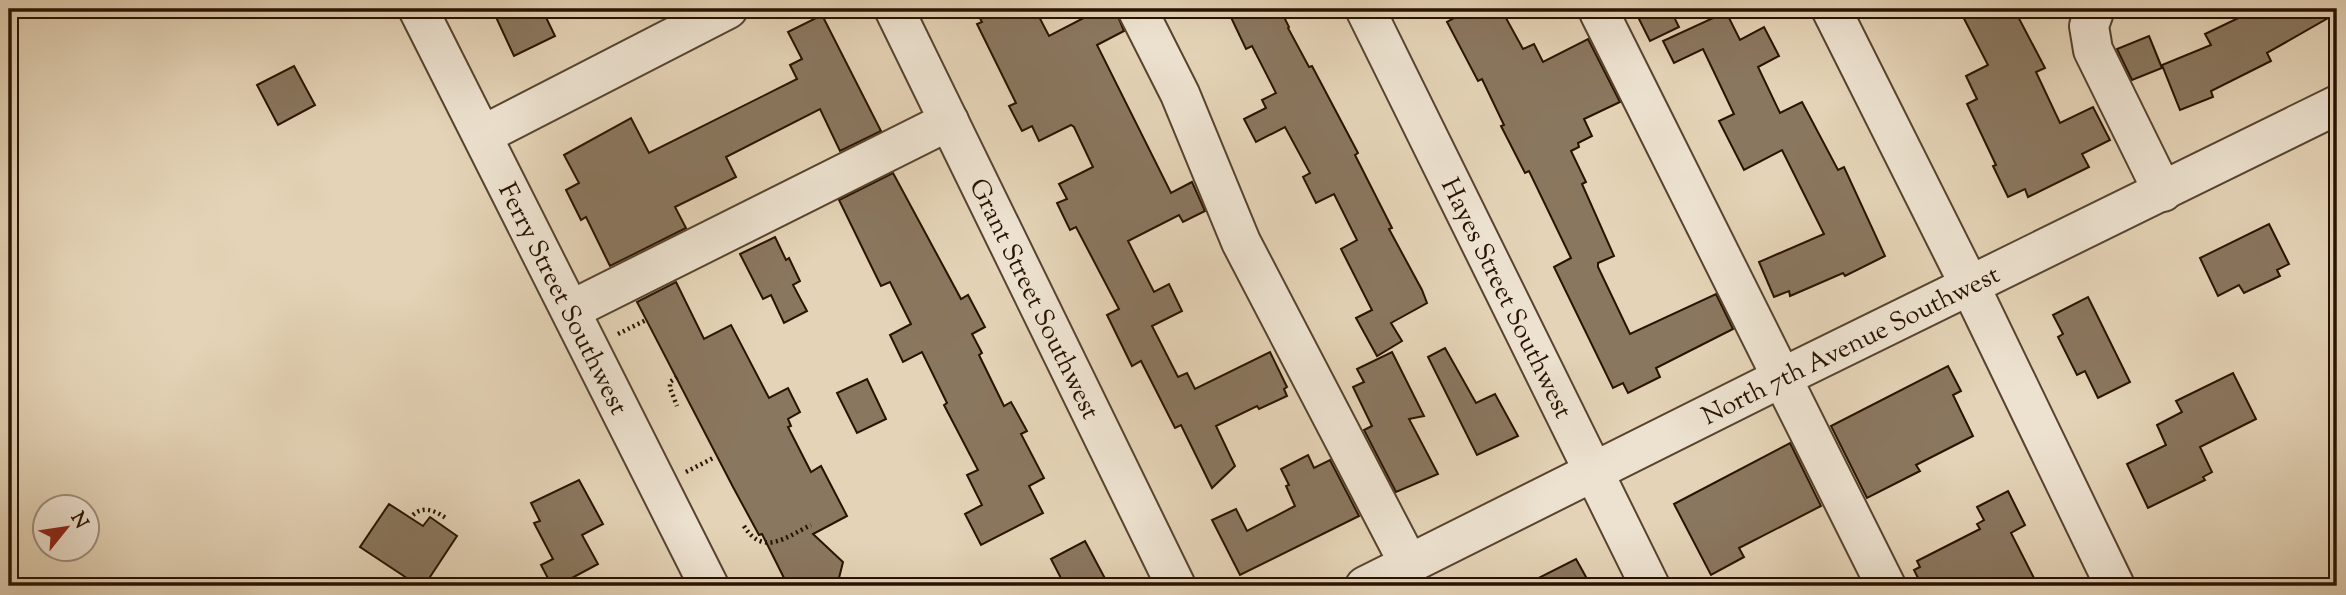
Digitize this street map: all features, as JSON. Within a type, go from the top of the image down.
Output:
[{"type":"street","name":"Ferry Street Southwest","points":[[418,9],[709,586]]},
{"type":"street","points":[[482,135],[728,9]]},
{"type":"street","name":"Grant Street Southwest","points":[[894,9],[1176,586]]},
{"type":"street","points":[[1138,9],[1180,94],[1241,242],[1409,564]]},
{"type":"street","name":"Hayes Street Southwest","points":[[1364,9],[1650,586]]},
{"type":"street","points":[[1831,9],[1970,286],[2115,586]]},
{"type":"street","points":[[2095,9],[2089,26],[2093,50],[2163,192]]},
{"type":"street","points":[[1599,12],[1886,586]]},
{"type":"street","name":"North 7th Avenue Southwest","points":[[1365,586],[2337,105]]},
{"type":"street","points":[[571,310],[949,121]]},
{"type":"path","points":[[614,336],[646,320]]},
{"type":"path","points":[[677,377],[670,382],[670,388],[677,406]]},
{"type":"path","points":[[682,474],[715,457]]},
{"type":"path","points":[[413,515],[430,509],[446,518]]},
{"type":"path","points":[[744,526],[752,538],[769,542],[778,541],[811,524]]},
{"type":"building","points":[[508,9],[542,9],[555,36],[514,56],[495,15]]},
{"type":"building","points":[[975,9],[1035,9],[1049,36],[1101,9],[1115,9],[1124,31],[1097,45],[1171,193],[1192,182],[1205,211],[1183,222],[1179,215],[1128,241],[1154,292],[1169,284],[1182,311],[1152,326],[1178,377],[1187,373],[1195,389],[1270,352],[1287,387],[1284,389],[1287,396],[1259,409],[1257,406],[1216,426],[1235,466],[1212,488],[1181,425],[1175,428],[1141,361],[1132,366],[1107,315],[1119,309],[1076,227],[1070,230],[1057,203],[1067,199],[1059,184],[1093,167],[1074,127],[1071,125],[1039,141],[1032,126],[1022,131],[1009,106],[1016,103],[977,24],[982,22]]},
{"type":"building","points":[[1227,9],[1280,9],[1309,67],[1312,66],[1358,153],[1355,155],[1392,228],[1389,229],[1422,290],[1427,303],[1391,323],[1402,341],[1377,356],[1356,318],[1372,310],[1341,249],[1357,240],[1334,194],[1316,203],[1303,177],[1310,173],[1285,127],[1256,142],[1244,119],[1266,108],[1262,100],[1276,93],[1252,46],[1246,49]]},
{"type":"building","points":[[1449,9],[1501,9],[1523,49],[1534,44],[1543,62],[1588,39],[1620,102],[1584,119],[1592,136],[1578,143],[1579,147],[1571,151],[1586,182],[1582,184],[1614,256],[1598,263],[1598,267],[1630,334],[1716,294],[1733,329],[1656,368],[1660,377],[1628,393],[1623,383],[1613,388],[1554,267],[1571,258],[1529,171],[1525,173],[1501,126],[1504,125],[1482,79],[1478,81],[1447,22],[1454,18]]},
{"type":"building","points":[[1634,9],[1670,9],[1679,27],[1650,41]]},
{"type":"building","points":[[1959,9],[2014,9],[2045,68],[2036,72],[2060,123],[2093,107],[2110,140],[2082,154],[2089,167],[2028,197],[2025,189],[2008,197],[1967,104],[1977,99],[1966,76],[1988,65]]},
{"type":"building","points":[[2257,9],[2337,9],[2337,13],[2267,53],[2271,61],[2211,91],[2213,97],[2180,110],[2162,65],[2211,45],[2205,34]]},
{"type":"building","points":[[1726,12],[1740,40],[1764,27],[1779,56],[1758,67],[1780,113],[1802,102],[1838,170],[1844,167],[1885,256],[1845,276],[1843,273],[1790,296],[1789,291],[1774,297],[1759,262],[1824,234],[1782,150],[1744,170],[1719,121],[1734,114],[1703,49],[1674,63],[1663,41]]},
{"type":"building","points":[[822,15],[881,131],[840,151],[820,109],[726,157],[736,177],[675,207],[686,228],[610,266],[586,217],[581,220],[566,190],[579,183],[564,155],[631,118],[649,153],[797,79],[790,65],[802,59],[788,32]]},
{"type":"building","points":[[2149,36],[2162,68],[2132,80],[2117,49]]},
{"type":"building","points":[[294,66],[315,105],[278,125],[257,85]]},
{"type":"building","points":[[893,173],[961,299],[968,295],[985,327],[972,334],[982,353],[979,355],[1004,406],[1011,402],[1027,431],[1021,434],[1044,478],[1029,486],[1043,513],[981,545],[965,514],[982,505],[967,475],[978,470],[944,405],[947,403],[922,352],[903,362],[890,335],[911,324],[890,282],[881,286],[839,200]]},
{"type":"building","points":[[2269,224],[2289,264],[2277,270],[2280,276],[2244,293],[2239,285],[2218,296],[2200,258]]},
{"type":"building","points":[[775,237],[800,281],[793,285],[807,311],[784,323],[771,295],[763,299],[740,254]]},
{"type":"building","points":[[676,282],[704,339],[731,325],[769,398],[788,388],[800,412],[788,419],[791,426],[788,427],[811,472],[821,466],[847,516],[813,534],[843,562],[837,586],[788,586],[762,534],[759,535],[733,487],[637,302]]},
{"type":"building","points":[[2088,297],[2130,382],[2098,398],[2085,371],[2077,375],[2058,337],[2063,334],[2053,315]]},
{"type":"building","points":[[1445,348],[1476,403],[1495,394],[1518,436],[1477,455],[1428,357]]},
{"type":"building","points":[[1392,352],[1424,416],[1409,419],[1438,474],[1396,492],[1364,430],[1372,426],[1353,387],[1364,382],[1357,369]]},
{"type":"building","points":[[1948,366],[1961,391],[1953,395],[1973,436],[1916,465],[1920,471],[1867,498],[1831,426]]},
{"type":"building","points":[[2233,373],[2256,419],[2200,447],[2212,472],[2203,477],[2205,480],[2148,508],[2127,464],[2166,445],[2157,425],[2182,412],[2176,401]]},
{"type":"building","points":[[867,379],[886,419],[857,433],[837,393]]},
{"type":"building","points":[[1790,443],[1821,506],[1739,548],[1744,557],[1711,575],[1674,504]]},
{"type":"building","points":[[1308,455],[1314,468],[1330,460],[1359,516],[1240,575],[1212,520],[1236,509],[1247,531],[1295,506],[1281,469]]},
{"type":"building","points":[[579,480],[603,524],[582,535],[598,564],[557,586],[552,586],[541,565],[553,559],[534,523],[540,521],[531,503]]},
{"type":"building","points":[[2008,491],[2025,525],[2011,533],[2038,586],[1922,586],[1914,570],[1920,567],[1917,561],[1980,529],[1977,524],[1984,520],[1977,507]]},
{"type":"building","points":[[389,504],[423,526],[430,517],[457,536],[424,586],[419,586],[360,547]]},
{"type":"building","points":[[1085,541],[1109,586],[1065,586],[1051,559]]},
{"type":"building","points":[[1576,559],[1591,586],[1523,586]]}]
